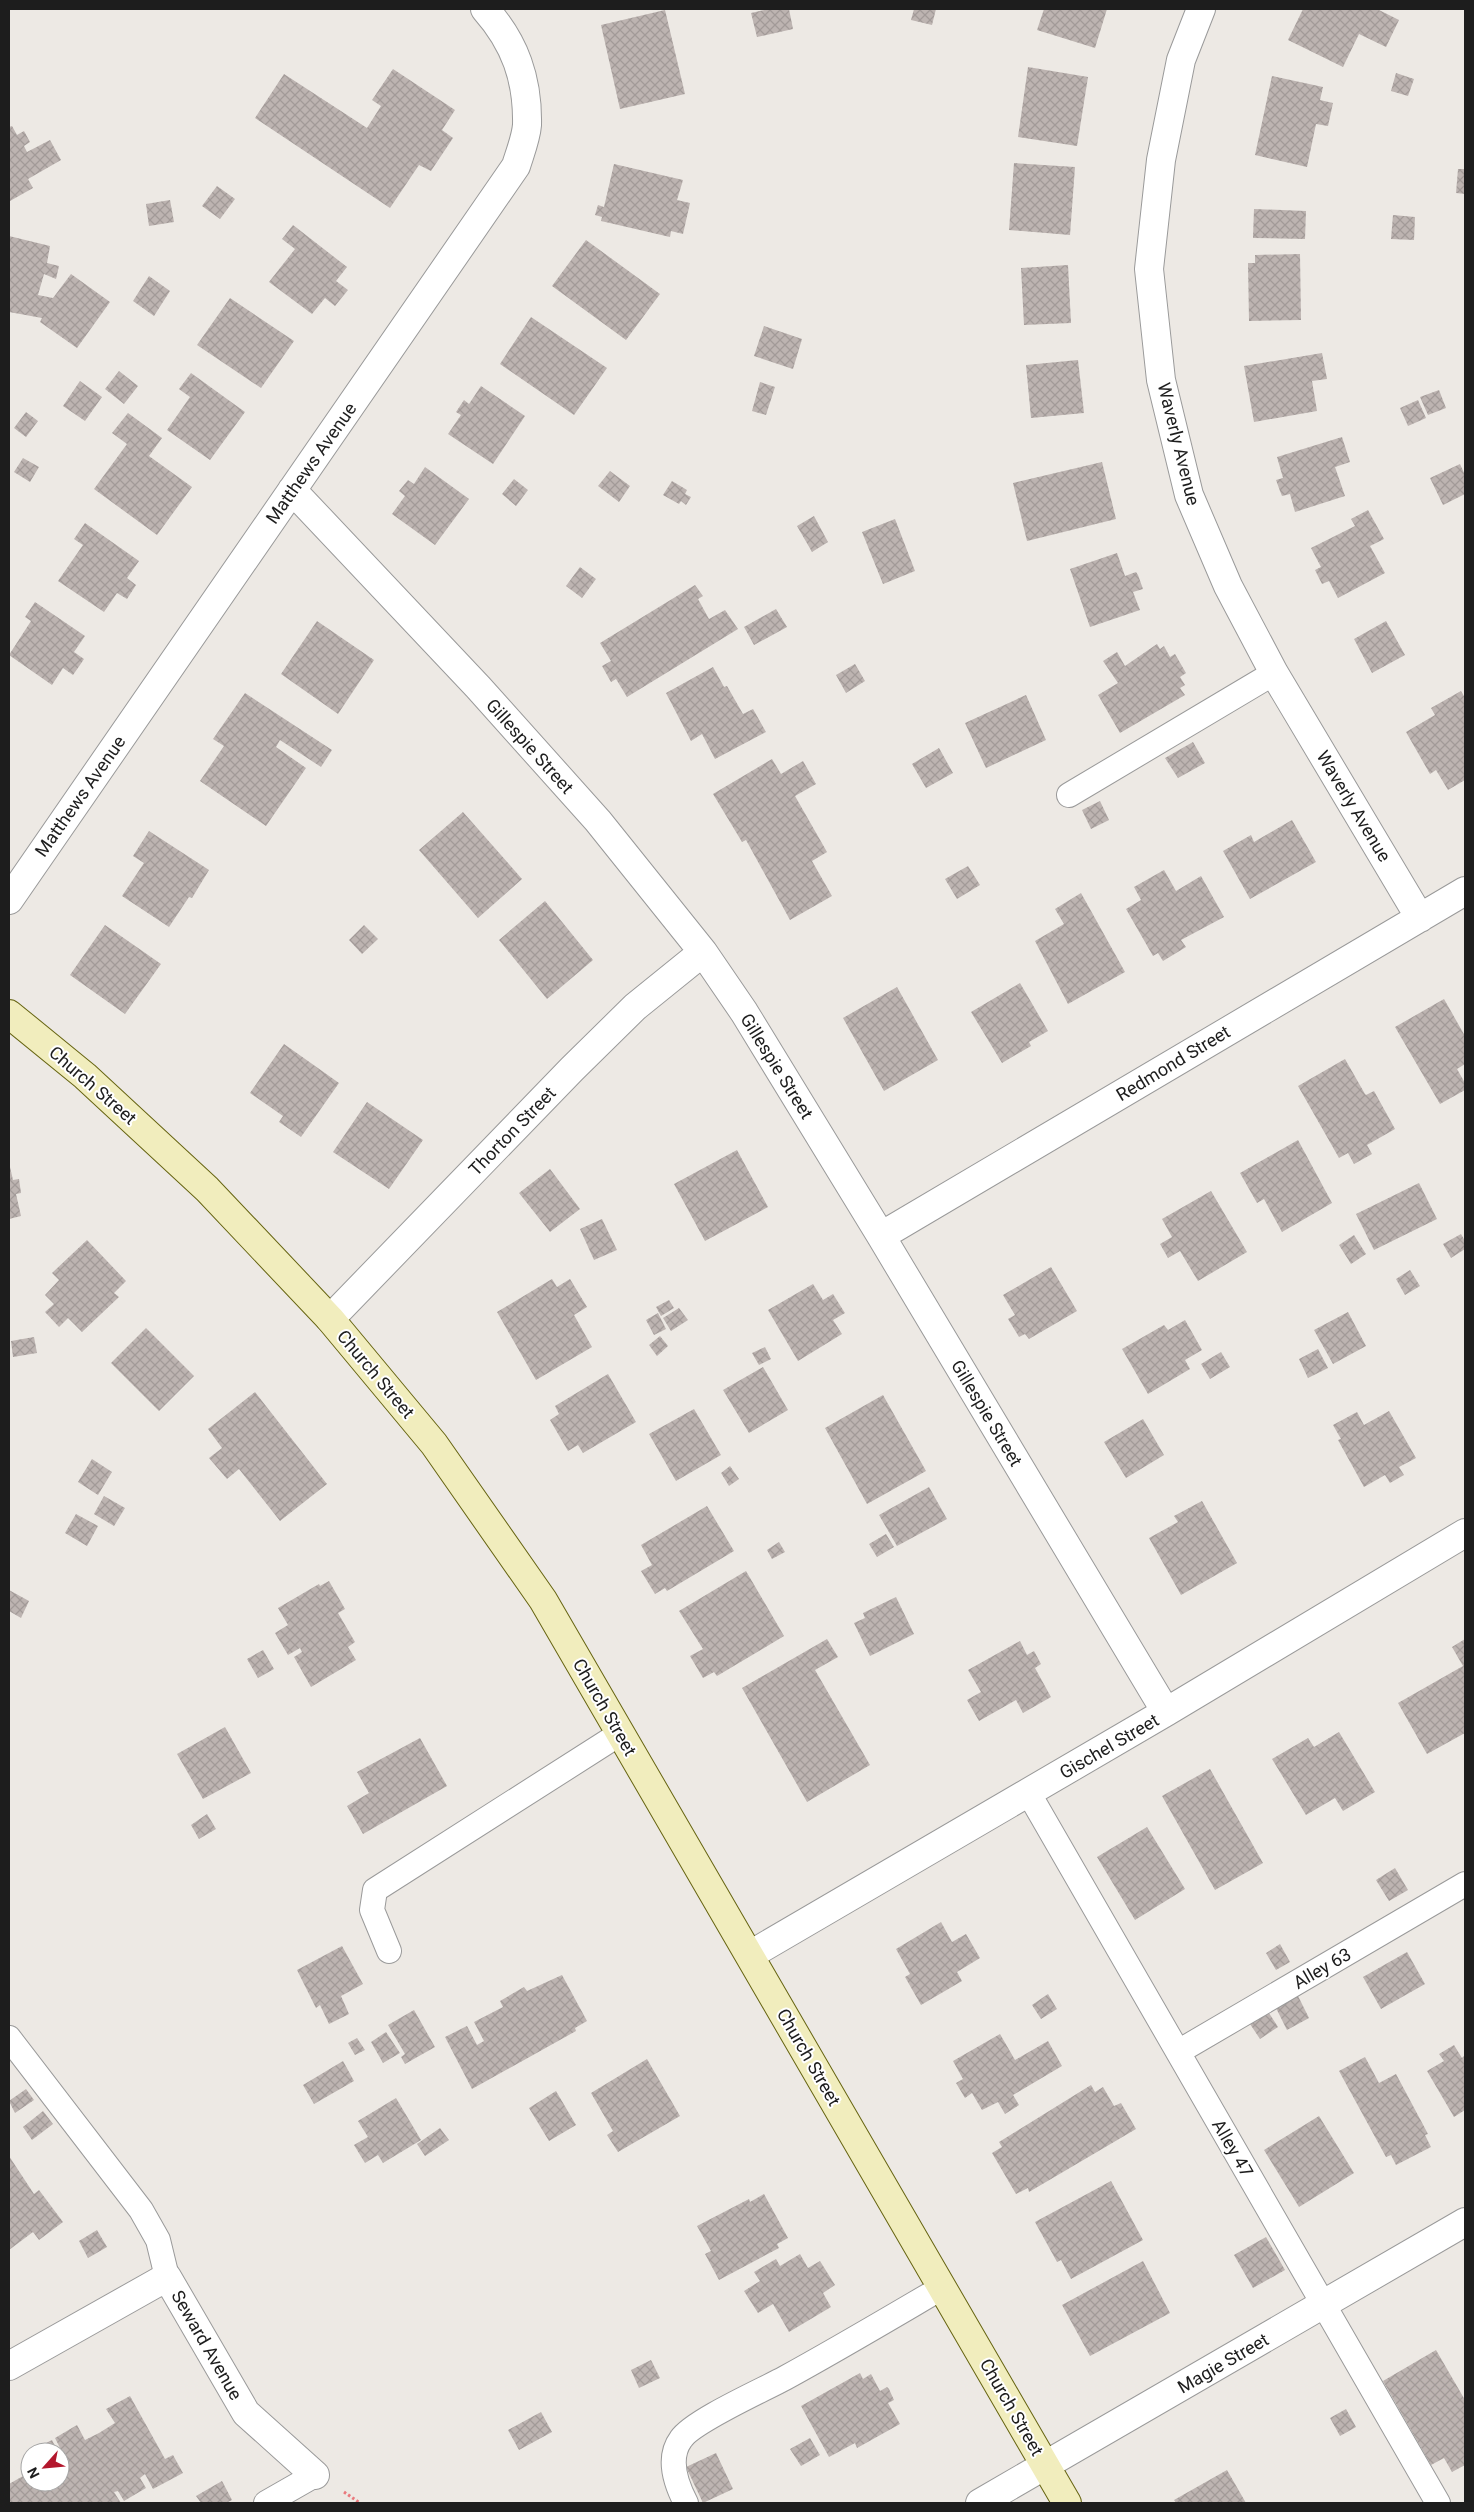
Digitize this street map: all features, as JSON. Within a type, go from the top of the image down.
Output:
[{"type":"main road","name":"Church Street","points":[[9,1014],[85,1076],[207,1189],[330,1319],[434,1444],[543,1600],[1068,2503]]},
{"type":"street","name":"Matthews Avenue","points":[[9,900],[516,166],[527,126],[522,71],[501,27],[485,9]]},
{"type":"street","name":"Waverly Avenue","points":[[1200,9],[1181,60],[1161,160],[1150,269],[1161,380],[1189,495],[1228,586],[1274,672],[1420,918]]},
{"type":"street","name":"Gillespie Street","points":[[292,490],[478,687],[571,792],[703,952],[744,1012],[881,1236],[1166,1712]]},
{"type":"street","name":"Redmond Street","points":[[881,1236],[1465,891]]},
{"type":"street","name":"Thorton Street","points":[[330,1319],[572,1069],[635,1007],[703,952]]},
{"type":"street","name":"Gischel Street","points":[[750,1955],[1166,1712],[1465,1533]]},
{"type":"street","name":"Magie Street","points":[[980,2503],[1465,2222]]},
{"type":"street","name":"Seward Avenue","points":[[9,2366],[167,2277],[246,2413],[315,2475]]},
{"type":"lane","points":[[1069,796],[1274,672]]},
{"type":"lane","points":[[389,1951],[372,1910],[375,1890],[621,1733]]},
{"type":"lane","name":"Alley 47","points":[[1028,1792],[1438,2503]]},
{"type":"lane","name":"Alley 63","points":[[1178,2052],[1465,1884]]},
{"type":"lane","points":[[9,2038],[141,2210],[158,2240],[167,2277]]},
{"type":"lane","points":[[686,2503],[675,2477],[674,2451],[681,2438],[688,2432],[943,2287]]},
{"type":"lane","points":[[266,2503],[315,2475]]},
{"type":"building","points":[[769,9],[789,9],[793,29],[757,37],[751,13]]},
{"type":"building","points":[[914,9],[936,9],[932,25],[911,20]]},
{"type":"building","points":[[1044,9],[1107,9],[1095,48],[1037,30]]},
{"type":"building","points":[[1303,9],[1377,9],[1399,20],[1386,47],[1359,34],[1343,67],[1288,40]]},
{"type":"building","points":[[665,10],[685,94],[620,109],[601,25]]},
{"type":"building","points":[[1028,67],[1088,77],[1077,146],[1018,137]]},
{"type":"building","points":[[393,69],[455,110],[442,130],[453,138],[431,171],[419,165],[390,208],[255,118],[284,74],[367,128],[381,106],[372,100]]},
{"type":"building","points":[[1396,73],[1414,79],[1408,96],[1391,91]]},
{"type":"building","points":[[1272,76],[1323,87],[1320,100],[1333,103],[1328,126],[1316,124],[1307,167],[1255,155]]},
{"type":"building","points":[[12,126],[17,135],[24,131],[30,142],[24,146],[27,152],[50,140],[61,160],[28,179],[33,188],[10,201],[9,127]]},
{"type":"building","points":[[1014,163],[1075,167],[1070,235],[1009,230]]},
{"type":"building","points":[[614,164],[683,180],[677,200],[690,203],[683,234],[671,231],[670,237],[601,221],[602,217],[595,215],[598,205],[604,207]]},
{"type":"building","points":[[1458,169],[1465,169],[1465,194],[1456,193]]},
{"type":"building","points":[[217,186],[235,199],[220,219],[202,206]]},
{"type":"building","points":[[170,200],[174,222],[149,226],[146,204]]},
{"type":"building","points":[[1254,209],[1306,211],[1305,239],[1253,238]]},
{"type":"building","points":[[1393,215],[1415,217],[1414,240],[1391,239]]},
{"type":"building","points":[[293,225],[347,267],[336,281],[348,290],[335,306],[325,298],[312,314],[269,282],[295,249],[282,239]]},
{"type":"building","points":[[9,236],[50,246],[47,263],[59,266],[56,279],[44,274],[38,295],[53,298],[71,274],[110,302],[77,348],[40,322],[42,318],[9,312]]},
{"type":"building","points":[[586,240],[660,294],[626,340],[552,286]]},
{"type":"building","points":[[1300,254],[1301,320],[1249,321],[1248,263],[1255,263],[1255,255]]},
{"type":"building","points":[[1068,265],[1071,323],[1024,325],[1021,268]]},
{"type":"building","points":[[149,276],[170,291],[154,316],[133,301]]},
{"type":"building","points":[[230,298],[294,341],[261,388],[197,345]]},
{"type":"building","points":[[531,317],[607,368],[574,415],[500,364]]},
{"type":"building","points":[[764,326],[802,339],[793,369],[754,356]]},
{"type":"building","points":[[1322,353],[1327,379],[1312,381],[1317,411],[1254,422],[1244,366]]},
{"type":"building","points":[[1078,360],[1084,413],[1031,418],[1026,365]]},
{"type":"building","points":[[119,371],[138,386],[124,404],[105,389]]},
{"type":"building","points":[[191,373],[245,412],[210,460],[167,430],[190,397],[179,389]]},
{"type":"building","points":[[80,381],[102,397],[85,421],[63,406]]},
{"type":"building","points":[[760,382],[775,387],[766,415],[752,411]]},
{"type":"building","points":[[481,386],[525,416],[493,464],[448,434],[461,415],[456,412],[464,400],[469,404]]},
{"type":"building","points":[[1439,390],[1446,408],[1428,415],[1420,397]]},
{"type":"building","points":[[1418,400],[1426,418],[1408,426],[1400,408]]},
{"type":"building","points":[[26,412],[38,421],[26,437],[14,428]]},
{"type":"building","points":[[128,413],[162,438],[149,456],[192,487],[157,535],[94,489],[127,444],[112,433]]},
{"type":"building","points":[[1342,437],[1350,462],[1335,467],[1345,496],[1295,512],[1290,494],[1282,496],[1276,480],[1283,478],[1277,457]]},
{"type":"building","points":[[23,458],[39,467],[30,482],[14,472]]},
{"type":"building","points":[[1102,462],[1116,519],[1027,541],[1013,483]]},
{"type":"building","points":[[1460,464],[1465,475],[1465,494],[1443,505],[1430,478]]},
{"type":"building","points":[[425,467],[469,499],[435,545],[392,514],[405,496],[399,491],[408,480],[414,484]]},
{"type":"building","points":[[610,471],[630,486],[619,502],[598,486]]},
{"type":"building","points":[[514,479],[528,490],[516,506],[502,494]]},
{"type":"building","points":[[672,481],[687,490],[685,494],[691,497],[686,505],[681,501],[679,504],[663,495]]},
{"type":"building","points":[[1368,510],[1384,539],[1370,546],[1385,573],[1338,598],[1329,581],[1322,584],[1315,570],[1321,567],[1311,548],[1355,526],[1351,519]]},
{"type":"building","points":[[814,516],[828,542],[812,552],[797,526]]},
{"type":"building","points":[[895,519],[915,571],[883,584],[862,532]]},
{"type":"building","points":[[85,523],[139,561],[127,578],[136,585],[127,599],[117,593],[104,612],[58,581],[83,545],[74,539]]},
{"type":"building","points":[[1117,553],[1125,576],[1136,572],[1138,575],[1143,589],[1133,592],[1140,610],[1090,627],[1070,569]]},
{"type":"building","points":[[580,567],[596,579],[582,598],[566,586]]},
{"type":"building","points":[[695,585],[703,596],[698,599],[709,619],[725,610],[738,629],[627,697],[616,679],[611,682],[602,666],[611,661],[600,643]]},
{"type":"building","points":[[35,602],[85,636],[74,652],[84,659],[80,665],[73,675],[63,668],[52,685],[9,655],[31,621],[25,617]]},
{"type":"building","points":[[776,609],[787,627],[754,645],[744,627]]},
{"type":"building","points":[[317,621],[374,660],[338,714],[281,674]]},
{"type":"building","points":[[1386,621],[1405,655],[1372,673],[1354,639]]},
{"type":"building","points":[[1157,644],[1160,649],[1164,646],[1170,657],[1175,654],[1186,673],[1180,677],[1185,685],[1180,688],[1185,695],[1120,733],[1098,695],[1118,683],[1103,661],[1117,652],[1125,666]]},
{"type":"building","points":[[855,664],[865,681],[846,693],[836,675]]},
{"type":"building","points":[[713,667],[724,687],[727,686],[743,714],[753,709],[766,732],[715,759],[702,734],[691,741],[666,693]]},
{"type":"building","points":[[1461,691],[1465,698],[1465,780],[1448,790],[1436,770],[1430,774],[1406,732],[1435,715],[1431,708]]},
{"type":"building","points":[[245,693],[332,750],[321,767],[280,740],[276,747],[306,768],[266,826],[200,781],[224,746],[213,739]]},
{"type":"building","points":[[1026,695],[1046,740],[986,768],[965,723]]},
{"type":"building","points":[[1193,742],[1205,763],[1178,778],[1165,758]]},
{"type":"building","points":[[939,748],[953,773],[926,788],[912,764]]},
{"type":"building","points":[[772,759],[781,774],[803,761],[816,784],[795,796],[827,852],[812,861],[832,896],[790,920],[746,840],[742,842],[713,794]]},
{"type":"building","points":[[1100,801],[1109,820],[1091,829],[1082,810]]},
{"type":"building","points":[[463,812],[522,879],[478,918],[419,850]]},
{"type":"building","points":[[1292,820],[1316,862],[1250,899],[1223,851],[1251,835],[1254,842]]},
{"type":"building","points":[[149,831],[209,870],[192,898],[189,897],[169,927],[122,896],[144,863],[133,856]]},
{"type":"building","points":[[968,866],[980,885],[957,899],[945,879]]},
{"type":"building","points":[[1164,870],[1176,891],[1201,876],[1224,917],[1181,940],[1186,947],[1163,961],[1158,953],[1153,956],[1126,909],[1141,900],[1134,887]]},
{"type":"building","points":[[1081,893],[1125,972],[1068,1004],[1035,941],[1064,924],[1055,909]]},
{"type":"building","points":[[545,901],[593,960],[547,999],[499,940]]},
{"type":"building","points":[[105,925],[161,964],[125,1014],[70,975]]},
{"type":"building","points":[[364,925],[378,939],[362,954],[349,940]]},
{"type":"building","points":[[1020,983],[1048,1031],[1029,1042],[1031,1046],[1002,1063],[971,1012]]},
{"type":"building","points":[[897,987],[938,1060],[884,1091],[843,1018]]},
{"type":"building","points":[[1444,999],[1465,1036],[1465,1064],[1457,1069],[1465,1083],[1465,1090],[1440,1104],[1395,1027]]},
{"type":"building","points":[[284,1044],[339,1083],[301,1137],[279,1122],[283,1116],[250,1093]]},
{"type":"building","points":[[1345,1059],[1365,1094],[1374,1091],[1395,1129],[1367,1145],[1372,1154],[1354,1164],[1348,1153],[1339,1158],[1298,1086]]},
{"type":"building","points":[[367,1102],[423,1140],[389,1189],[333,1152]]},
{"type":"building","points":[[1298,1140],[1332,1203],[1282,1232],[1264,1199],[1257,1203],[1240,1173]]},
{"type":"building","points":[[737,1150],[768,1207],[705,1241],[674,1184]]},
{"type":"building","points":[[10,1167],[13,1180],[19,1179],[21,1193],[16,1194],[21,1216],[9,1219]]},
{"type":"building","points":[[550,1169],[580,1209],[550,1232],[519,1193]]},
{"type":"building","points":[[1419,1183],[1437,1219],[1374,1250],[1356,1214]]},
{"type":"building","points":[[1211,1191],[1247,1252],[1198,1281],[1180,1251],[1168,1258],[1160,1244],[1172,1237],[1162,1219]]},
{"type":"building","points":[[602,1219],[617,1250],[594,1260],[580,1229]]},
{"type":"building","points":[[1461,1234],[1465,1241],[1465,1249],[1451,1258],[1443,1244]]},
{"type":"building","points":[[1354,1235],[1366,1254],[1351,1264],[1339,1245]]},
{"type":"building","points":[[87,1240],[126,1281],[114,1293],[119,1297],[82,1332],[68,1318],[59,1327],[45,1312],[54,1304],[45,1295],[59,1280],[52,1273]]},
{"type":"building","points":[[1051,1267],[1077,1311],[1029,1339],[1025,1334],[1019,1337],[1008,1319],[1015,1315],[1003,1295]]},
{"type":"building","points":[[1410,1270],[1420,1286],[1405,1295],[1396,1279]]},
{"type":"building","points":[[552,1279],[557,1287],[570,1279],[587,1307],[574,1315],[592,1347],[536,1380],[497,1312]]},
{"type":"building","points":[[813,1284],[823,1300],[833,1294],[845,1313],[833,1320],[842,1334],[798,1361],[768,1310]]},
{"type":"building","points":[[669,1300],[674,1308],[661,1316],[656,1307]]},
{"type":"building","points":[[679,1308],[688,1320],[671,1331],[663,1318]]},
{"type":"building","points":[[1348,1312],[1366,1346],[1333,1364],[1314,1330]]},
{"type":"building","points":[[658,1313],[666,1329],[654,1335],[646,1320]]},
{"type":"building","points":[[1185,1320],[1202,1350],[1185,1360],[1190,1369],[1148,1394],[1122,1349],[1164,1325],[1168,1330]]},
{"type":"building","points":[[146,1328],[194,1376],[159,1411],[111,1363]]},
{"type":"building","points":[[660,1336],[668,1346],[657,1356],[649,1345]]},
{"type":"building","points":[[34,1337],[37,1353],[13,1357],[11,1341]]},
{"type":"building","points":[[765,1347],[771,1359],[759,1365],[752,1353]]},
{"type":"building","points":[[1318,1349],[1328,1368],[1308,1378],[1299,1359]]},
{"type":"building","points":[[1221,1352],[1230,1367],[1210,1379],[1201,1364]]},
{"type":"building","points":[[763,1367],[788,1410],[749,1433],[723,1390]]},
{"type":"building","points":[[608,1374],[636,1422],[583,1453],[578,1445],[568,1451],[550,1420],[559,1414],[555,1406]]},
{"type":"building","points":[[255,1392],[327,1484],[280,1521],[239,1469],[227,1479],[209,1458],[222,1448],[208,1429]]},
{"type":"building","points":[[883,1395],[926,1471],[867,1504],[825,1428]]},
{"type":"building","points":[[694,1409],[721,1455],[676,1481],[649,1434]]},
{"type":"building","points":[[1389,1411],[1416,1458],[1399,1467],[1404,1475],[1390,1483],[1385,1475],[1364,1487],[1338,1440],[1341,1439],[1333,1425],[1357,1412],[1364,1425]]},
{"type":"building","points":[[1143,1419],[1164,1455],[1126,1478],[1104,1442]]},
{"type":"building","points":[[92,1459],[112,1472],[98,1495],[78,1482]]},
{"type":"building","points":[[730,1466],[739,1479],[729,1486],[721,1473]]},
{"type":"building","points":[[929,1487],[947,1519],[897,1546],[879,1515]]},
{"type":"building","points":[[104,1496],[125,1508],[114,1526],[94,1514]]},
{"type":"building","points":[[1202,1501],[1237,1563],[1181,1595],[1149,1538],[1178,1522],[1174,1516]]},
{"type":"building","points":[[707,1506],[734,1551],[667,1591],[665,1588],[655,1594],[641,1571],[652,1565],[641,1545]]},
{"type":"building","points":[[76,1514],[98,1526],[87,1546],[65,1533]]},
{"type":"building","points":[[886,1534],[894,1547],[877,1557],[869,1544]]},
{"type":"building","points":[[779,1542],[785,1552],[772,1559],[767,1550]]},
{"type":"building","points":[[746,1571],[784,1636],[717,1676],[714,1672],[703,1678],[690,1656],[703,1649],[679,1611]]},
{"type":"building","points":[[329,1581],[345,1609],[338,1613],[355,1642],[348,1647],[356,1660],[311,1687],[294,1657],[302,1652],[300,1648],[288,1655],[275,1633],[288,1625],[278,1608],[319,1584],[320,1586]]},
{"type":"building","points":[[9,1590],[29,1601],[21,1618],[9,1611]]},
{"type":"building","points":[[896,1597],[914,1634],[870,1656],[854,1623],[865,1618],[863,1613]]},
{"type":"building","points":[[827,1639],[838,1657],[815,1670],[870,1765],[807,1802],[742,1688]]},
{"type":"building","points":[[1465,1639],[1465,1733],[1427,1754],[1398,1703],[1463,1666],[1452,1647]]},
{"type":"building","points":[[1020,1641],[1027,1655],[1034,1651],[1041,1664],[1035,1668],[1051,1697],[1023,1713],[1016,1700],[979,1721],[967,1700],[981,1692],[968,1670]]},
{"type":"building","points":[[263,1650],[274,1669],[258,1678],[247,1659]]},
{"type":"building","points":[[225,1727],[251,1773],[203,1799],[177,1754]]},
{"type":"building","points":[[1339,1732],[1375,1792],[1343,1811],[1335,1798],[1306,1815],[1272,1759],[1308,1738],[1314,1747]]},
{"type":"building","points":[[420,1738],[447,1786],[363,1834],[347,1806],[369,1793],[357,1772]]},
{"type":"building","points":[[1210,1769],[1263,1863],[1215,1890],[1162,1796]]},
{"type":"building","points":[[207,1814],[216,1829],[199,1839],[191,1825]]},
{"type":"building","points":[[1147,1827],[1185,1889],[1135,1920],[1097,1857]]},
{"type":"building","points":[[1395,1868],[1408,1890],[1389,1901],[1376,1880]]},
{"type":"building","points":[[941,1922],[952,1942],[966,1934],[980,1958],[957,1972],[962,1981],[921,2005],[905,1977],[910,1974],[896,1949]]},
{"type":"building","points":[[1280,1944],[1290,1962],[1276,1970],[1266,1953]]},
{"type":"building","points":[[342,1946],[363,1984],[341,1996],[349,2014],[329,2024],[320,2005],[316,2008],[297,1970]]},
{"type":"building","points":[[1407,1952],[1425,1984],[1381,2009],[1363,1977]]},
{"type":"building","points":[[562,1975],[587,2021],[575,2028],[576,2031],[472,2089],[445,2037],[467,2026],[477,2045],[484,2041],[474,2022],[503,2007],[500,2001],[524,1987],[527,1991]]},
{"type":"building","points":[[1048,1994],[1057,2009],[1041,2019],[1032,2005]]},
{"type":"building","points":[[1298,1996],[1309,2018],[1287,2030],[1276,2008]]},
{"type":"building","points":[[414,2010],[435,2047],[405,2064],[401,2057],[405,2054],[388,2025]]},
{"type":"building","points":[[1269,2013],[1278,2027],[1260,2039],[1250,2024]]},
{"type":"building","points":[[386,2032],[400,2053],[383,2063],[371,2042]]},
{"type":"building","points":[[1000,2034],[1015,2060],[1048,2041],[1062,2066],[1013,2095],[1019,2105],[1005,2114],[998,2102],[982,2110],[972,2093],[965,2098],[956,2083],[963,2079],[953,2061]]},
{"type":"building","points":[[357,2038],[365,2050],[355,2055],[348,2043]]},
{"type":"building","points":[[1454,2045],[1462,2058],[1465,2055],[1465,2110],[1454,2117],[1427,2071],[1444,2061],[1439,2054]]},
{"type":"building","points":[[1365,2057],[1379,2083],[1396,2074],[1428,2134],[1425,2135],[1431,2147],[1396,2165],[1391,2155],[1386,2157],[1339,2071]]},
{"type":"building","points":[[647,2059],[680,2116],[618,2152],[607,2135],[613,2131],[591,2093]]},
{"type":"building","points":[[343,2061],[354,2081],[314,2104],[303,2085]]},
{"type":"building","points":[[1091,2085],[1095,2092],[1103,2087],[1114,2106],[1121,2103],[1136,2129],[1029,2192],[1028,2188],[1016,2194],[992,2153],[1002,2147],[999,2142]]},
{"type":"building","points":[[26,2089],[34,2100],[15,2113],[9,2101]]},
{"type":"building","points":[[556,2091],[576,2125],[549,2141],[529,2108]]},
{"type":"building","points":[[396,2098],[421,2140],[383,2163],[378,2155],[365,2163],[354,2145],[368,2137],[358,2121]]},
{"type":"building","points":[[43,2111],[53,2124],[32,2140],[23,2127]]},
{"type":"building","points":[[1319,2116],[1354,2173],[1299,2207],[1264,2150]]},
{"type":"building","points":[[440,2128],[449,2140],[425,2156],[417,2144]]},
{"type":"building","points":[[9,2156],[34,2194],[39,2190],[63,2222],[39,2240],[33,2232],[9,2250]]},
{"type":"building","points":[[1111,2181],[1143,2240],[1071,2279],[1061,2260],[1057,2262],[1035,2222]]},
{"type":"building","points":[[764,2194],[788,2238],[777,2244],[779,2248],[719,2280],[705,2254],[711,2251],[697,2226],[749,2199],[750,2202]]},
{"type":"building","points":[[97,2230],[107,2247],[88,2258],[79,2241]]},
{"type":"building","points":[[1266,2237],[1285,2270],[1253,2288],[1234,2255]]},
{"type":"building","points":[[800,2254],[808,2268],[820,2261],[835,2285],[823,2293],[831,2307],[789,2332],[773,2304],[758,2313],[744,2291],[760,2281],[754,2272],[776,2259],[780,2266]]},
{"type":"building","points":[[1143,2261],[1170,2313],[1090,2356],[1062,2305]]},
{"type":"building","points":[[1436,2350],[1465,2400],[1465,2465],[1452,2472],[1444,2458],[1431,2465],[1383,2381]]},
{"type":"building","points":[[651,2360],[660,2378],[639,2388],[631,2370]]},
{"type":"building","points":[[860,2373],[863,2379],[871,2374],[880,2391],[887,2387],[889,2389],[894,2400],[888,2403],[900,2424],[857,2448],[855,2443],[829,2457],[801,2406]]},
{"type":"building","points":[[130,2396],[165,2459],[173,2455],[183,2473],[153,2489],[145,2474],[140,2478],[146,2488],[124,2501],[118,2491],[114,2492],[121,2503],[9,2503],[9,2484],[20,2478],[20,2492],[70,2492],[70,2442],[57,2442],[55,2438],[77,2425],[85,2440],[99,2433],[115,2423],[106,2409]]},
{"type":"building","points":[[1346,2409],[1356,2427],[1340,2436],[1330,2418]]},
{"type":"building","points":[[541,2412],[552,2432],[519,2450],[508,2430]]},
{"type":"building","points":[[810,2438],[820,2455],[801,2466],[790,2449]]},
{"type":"building","points":[[716,2453],[733,2489],[703,2503],[686,2467]]},
{"type":"building","points":[[1227,2470],[1246,2503],[1176,2503],[1174,2500]]},
{"type":"building","points":[[222,2481],[232,2500],[226,2503],[201,2503],[196,2496]]}]
